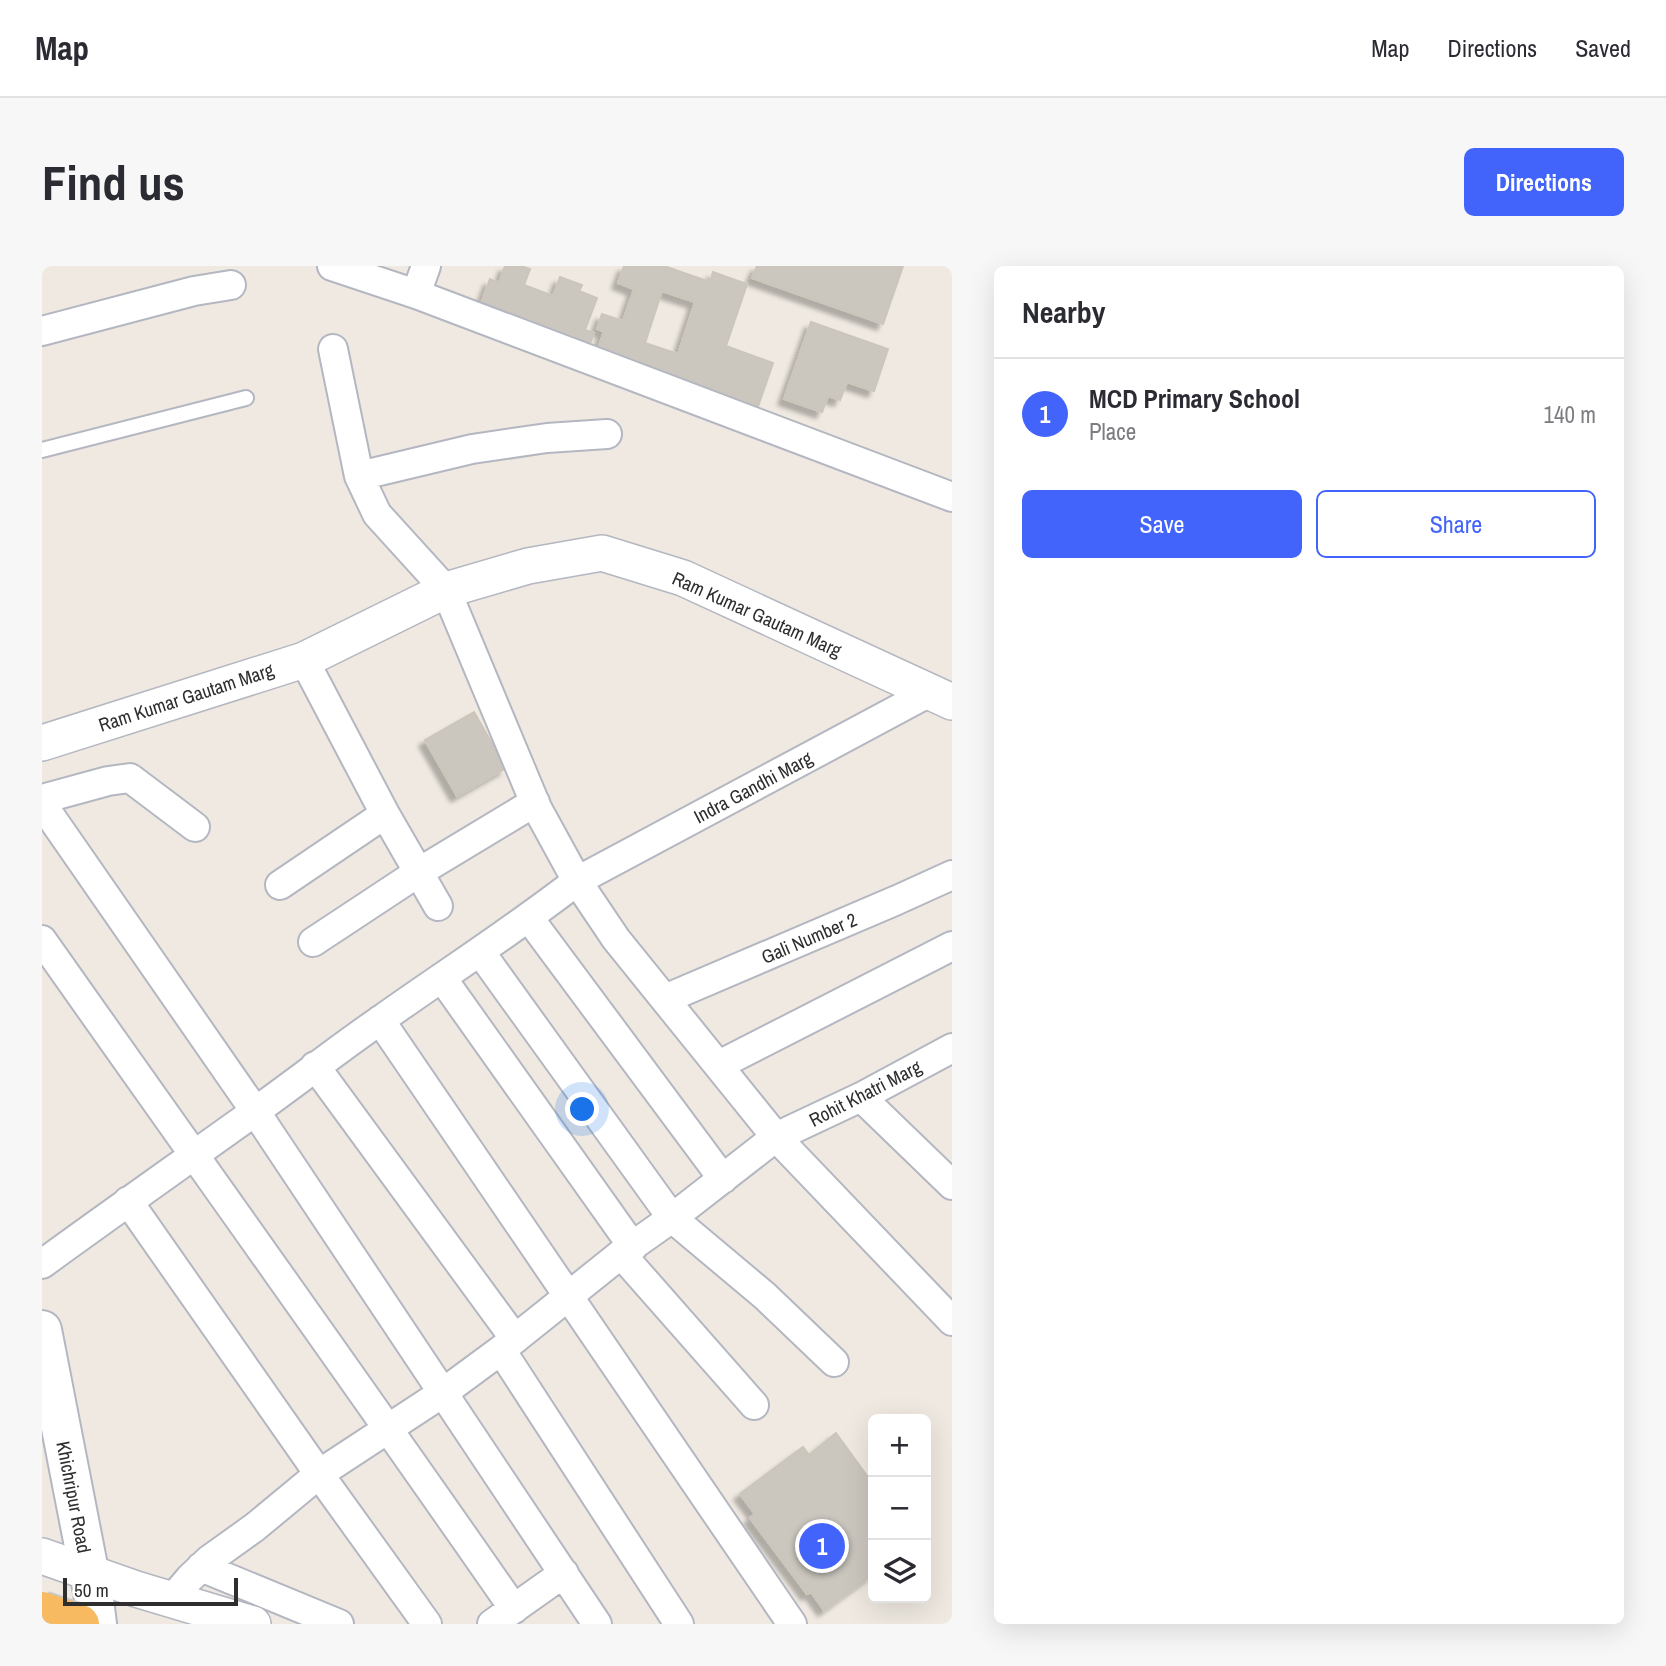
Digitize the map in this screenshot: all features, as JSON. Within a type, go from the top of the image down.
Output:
[{"type":"highway","points":[[42,1611],[80,1624]]},
{"type":"main road","name":"Khichripur Road","points":[[42,1330],[64,1564],[93,1592],[97,1624]]},
{"type":"main road","name":"Khichripur Road","points":[[42,1439],[62,1539],[67,1624]]},
{"type":"street","points":[[331,266],[416,294],[952,496]]},
{"type":"street","points":[[416,294],[426,266]]},
{"type":"street","points":[[42,331],[194,291],[231,285]]},
{"type":"street","points":[[333,349],[359,476],[377,514],[446,590],[535,802],[577,881],[616,939],[776,1137],[952,1321]]},
{"type":"street","points":[[359,476],[472,449],[547,438],[607,434]]},
{"type":"street","name":"Ram Kumar Gautam Marg","points":[[42,743],[304,660],[446,590],[528,566],[602,554],[684,578],[941,697]]},
{"type":"street","points":[[304,660],[385,814],[438,906]]},
{"type":"street","name":"Indra Gandhi Marg","points":[[42,1264],[315,1066],[481,953],[577,881],[941,697]]},
{"type":"street","points":[[195,827],[131,778],[108,781],[42,801],[255,1111],[597,1624]]},
{"type":"street","points":[[313,942],[419,872],[535,802]]},
{"type":"street","points":[[280,885],[385,814]]},
{"type":"street","name":"Gali Number 2","points":[[665,999],[952,875]]},
{"type":"street","points":[[529,918],[723,1180]]},
{"type":"street","points":[[42,940],[389,1429],[503,1616],[564,1573]]},
{"type":"street","points":[[719,1065],[952,946]]},
{"type":"street","points":[[481,953],[672,1218],[765,1296],[834,1362]]},
{"type":"street","points":[[442,978],[627,1250],[754,1405]]},
{"type":"street","points":[[380,1020],[792,1624]]},
{"type":"street","name":"Rohit Khatri Marg","points":[[172,1599],[201,1567],[255,1527],[318,1474],[444,1392],[776,1137],[862,1097],[952,1048]]},
{"type":"street","points":[[315,1066],[508,1344],[678,1624]]},
{"type":"street","points":[[862,1097],[952,1185]]},
{"type":"street","points":[[128,1201],[426,1624]]},
{"type":"street","points":[[64,1564],[253,1624]]},
{"type":"street","points":[[201,1567],[338,1624]]},
{"type":"lane","points":[[42,450],[246,398]]},
{"type":"building","points":[[505,266],[530,269],[524,285],[553,296],[560,277],[582,285],[579,291],[597,298],[585,330],[594,333],[588,349],[563,346],[567,335],[559,332],[555,343],[507,325],[511,313],[505,311],[501,323],[477,314],[490,279],[499,283]]},
{"type":"building","points":[[624,266],[664,266],[710,282],[713,272],[747,284],[726,346],[773,363],[754,418],[733,411],[737,399],[731,396],[727,408],[627,373],[632,360],[623,357],[618,369],[594,361],[604,331],[597,329],[602,314],[623,321],[634,289],[618,283]],"holes":[[[662,291],[695,302],[678,354],[645,343]]]},
{"type":"building","points":[[757,266],[903,266],[883,324],[752,278]]},
{"type":"building","points":[[811,322],[888,349],[874,391],[847,382],[840,400],[828,396],[822,412],[784,399]]},
{"type":"building","points":[[474,712],[506,768],[457,796],[425,740]]},
{"type":"building","points":[[836,1433],[868,1477],[868,1578],[824,1610],[811,1592],[807,1594],[750,1518],[755,1514],[740,1494],[803,1447],[809,1455]]},
{"type":"place","name":"MCD Primary School","points":[[822,1546]]}]
